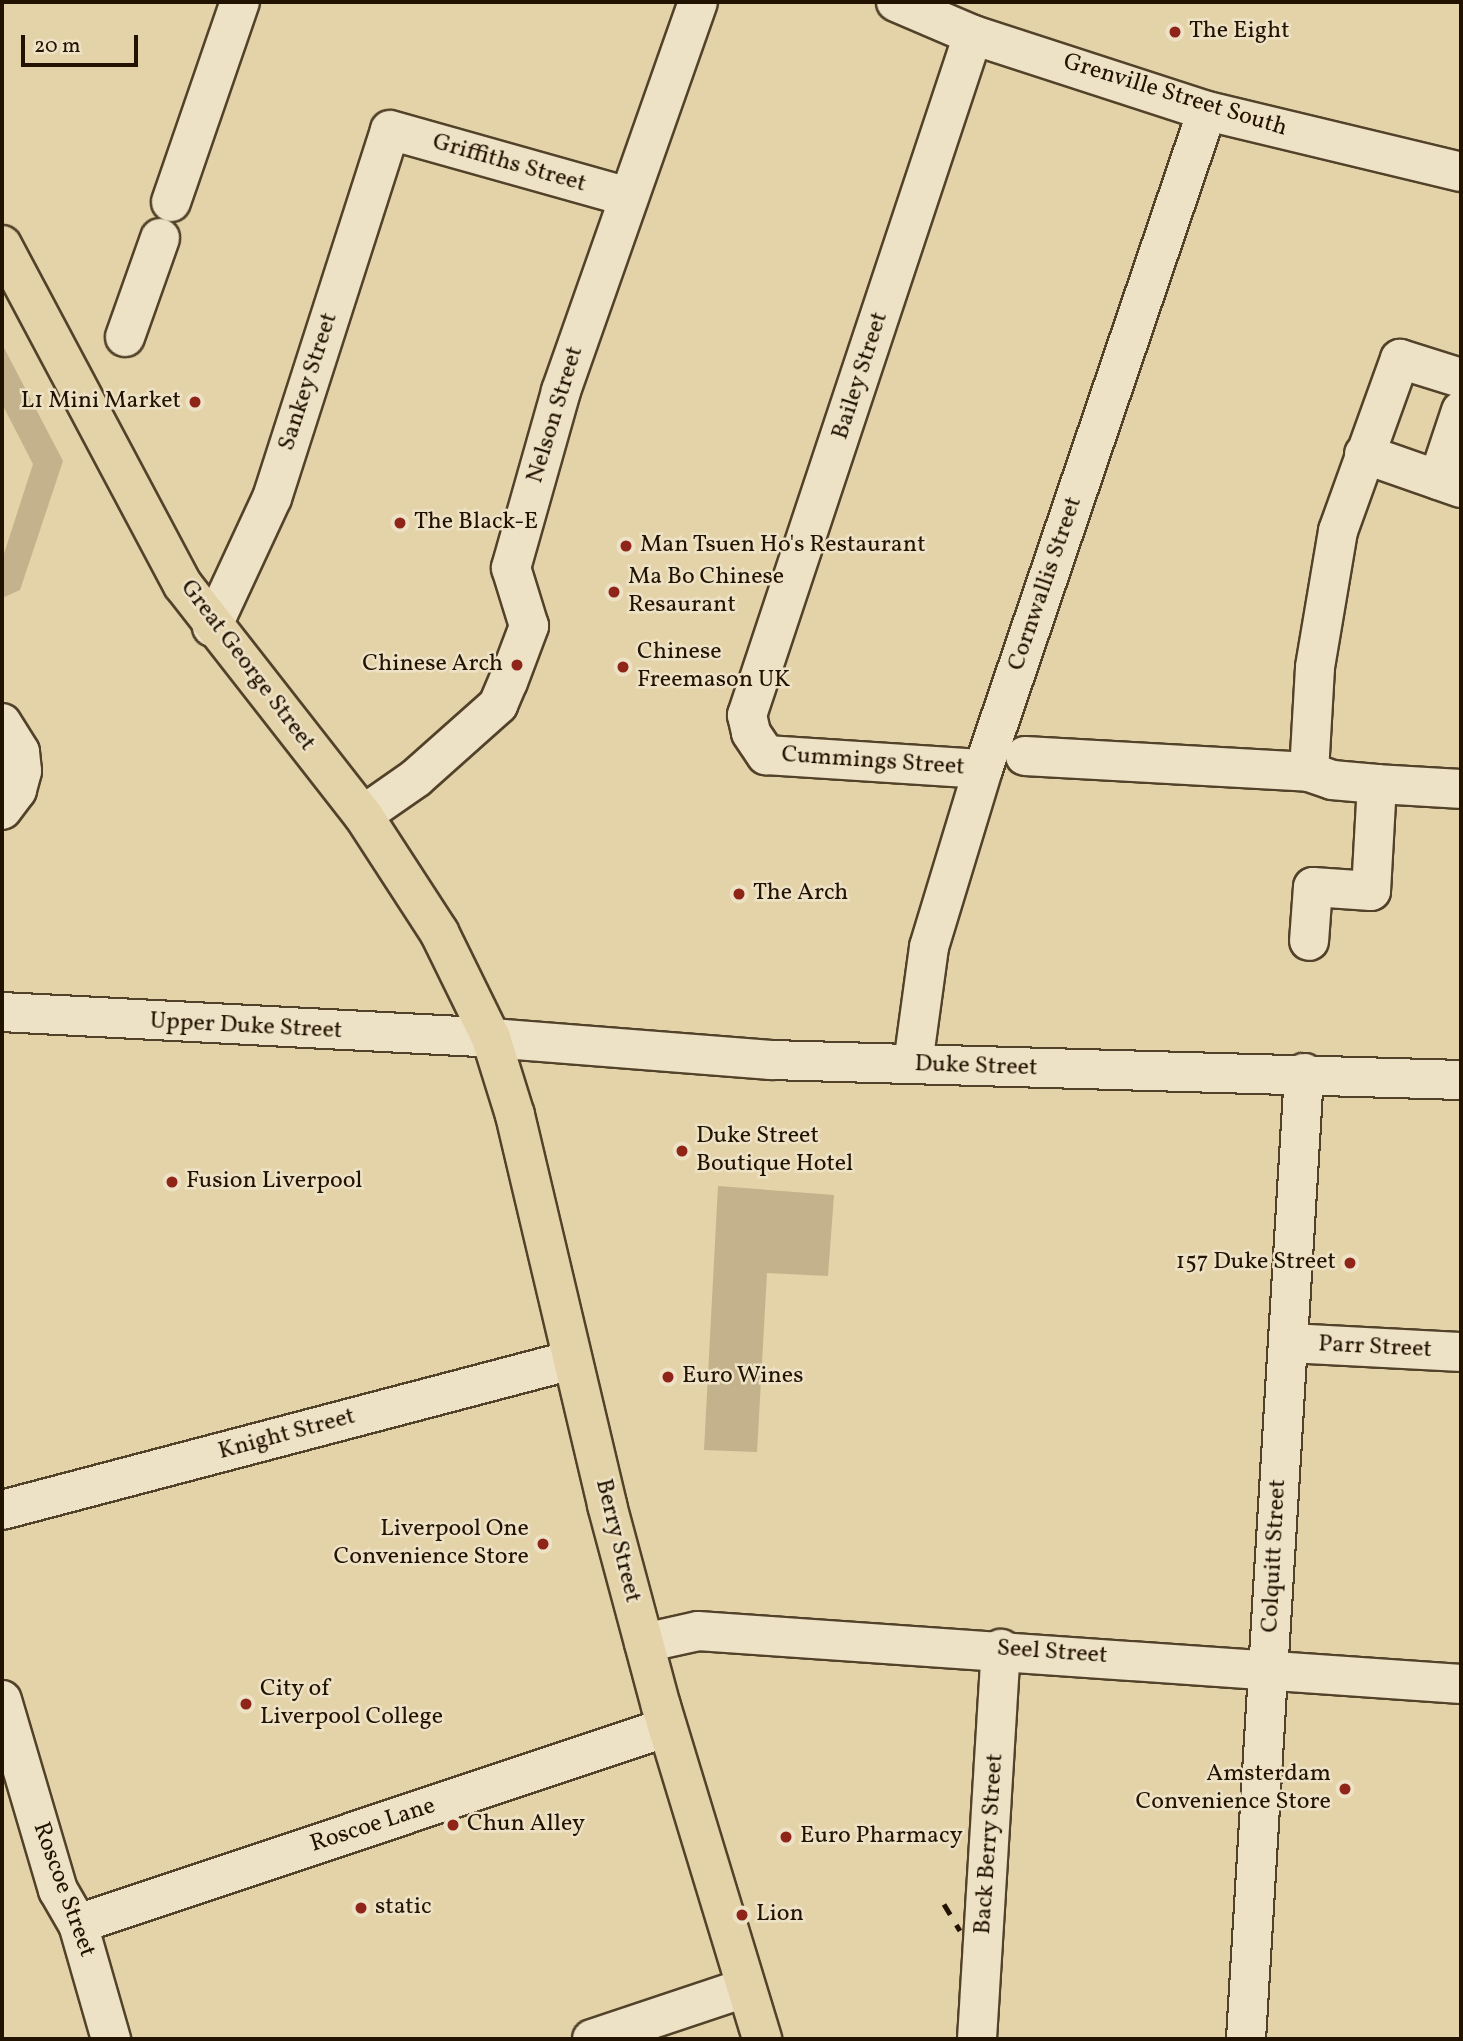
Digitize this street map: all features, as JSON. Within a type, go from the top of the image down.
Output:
[{"type":"main road","name":"Great George Street","points":[[2,246],[163,548],[212,627],[363,815],[439,932],[491,1038]]},
{"type":"main road","name":"Berry Street","points":[[491,1038],[514,1115],[572,1360],[644,1643],[744,1987],[762,2039]]},
{"type":"street","points":[[172,202],[240,2]]},
{"type":"street","name":"Nelson Street","points":[[363,815],[416,778],[498,705],[529,626],[511,568],[561,391],[698,2]]},
{"type":"street","name":"Grenville Street South","points":[[896,2],[973,35],[1207,111],[1461,172]]},
{"type":"street","name":"Bailey Street","points":[[747,715],[973,35]]},
{"type":"street","name":"Cornwallis Street","points":[[913,1064],[929,947],[983,768],[1207,111]]},
{"type":"street","name":"Griffiths Street","points":[[390,130],[629,197]]},
{"type":"street","name":"Sankey Street","points":[[212,627],[272,498],[390,130]]},
{"type":"street","points":[[125,337],[160,238]]},
{"type":"street","points":[[1309,772],[1315,667],[1338,531],[1400,359],[1461,378]]},
{"type":"street","points":[[1364,454],[1450,484],[1461,411]]},
{"type":"street","name":"Cummings Street","points":[[747,715],[751,733],[766,755],[983,768]]},
{"type":"street","points":[[2,723],[20,751],[22,771],[17,790],[2,810]]},
{"type":"street","points":[[1026,756],[1309,772],[1332,780],[1461,789]]},
{"type":"street","points":[[1309,941],[1313,887],[1371,891],[1377,783]]},
{"type":"street","name":"Upper Duke Street","points":[[2,1012],[491,1038]]},
{"type":"street","name":"Duke Street","points":[[491,1038],[744,1059],[1304,1073],[1461,1080]]},
{"type":"street","name":"Colquitt Street","points":[[1246,2039],[1304,1073]]},
{"type":"street","name":"Parr Street","points":[[1289,1343],[1461,1352]]},
{"type":"street","name":"Knight Street","points":[[2,1510],[572,1360]]},
{"type":"street","name":"Seel Street","points":[[644,1643],[698,1631],[1001,1649],[1461,1684]]},
{"type":"street","name":"Back Berry Street","points":[[977,2039],[1001,1649]]},
{"type":"street","name":"Roscoe Street","points":[[2,1700],[58,1890],[78,1924],[111,2039]]},
{"type":"street","name":"Roscoe Lane","points":[[78,1924],[667,1727]]},
{"type":"street","points":[[592,2039],[744,1987]]},
{"type":"shaded area","points":[[2,344],[63,461],[20,590],[2,598],[2,560],[33,464],[2,404]]},
{"type":"shaded area","points":[[718,1186],[834,1195],[828,1276],[767,1273],[757,1452],[704,1450]]},
{"type":"railway","points":[[944,1904],[960,1931]]},
{"type":"place","name":"The Eight","points":[[1175,32]]},
{"type":"place","name":"L1 Mini Market","points":[[195,402]]},
{"type":"place","name":"The Black-E","points":[[400,523]]},
{"type":"place","name":"Man Tsuen Ho's Restaurant","points":[[626,546]]},
{"type":"place","name":"Ma Bo Chinese Resaurant","points":[[614,592]]},
{"type":"place","name":"Chinese Arch","points":[[517,665]]},
{"type":"place","name":"Chinese Freemason UK","points":[[623,667]]},
{"type":"place","name":"The Arch","points":[[739,894]]},
{"type":"place","name":"Duke Street Boutique Hotel","points":[[682,1151]]},
{"type":"place","name":"Fusion Liverpool","points":[[172,1182]]},
{"type":"place","name":"157 Duke Street","points":[[1350,1263]]},
{"type":"place","name":"Euro Wines","points":[[668,1377]]},
{"type":"place","name":"Liverpool One Convenience Store","points":[[543,1544]]},
{"type":"place","name":"City of Liverpool College","points":[[246,1704]]},
{"type":"place","name":"Amsterdam Convenience Store","points":[[1345,1789]]},
{"type":"place","name":"Chun Alley","points":[[453,1825]]},
{"type":"place","name":"Euro Pharmacy","points":[[786,1837]]},
{"type":"place","name":"static","points":[[361,1908]]},
{"type":"place","name":"Lion","points":[[742,1915]]}]
